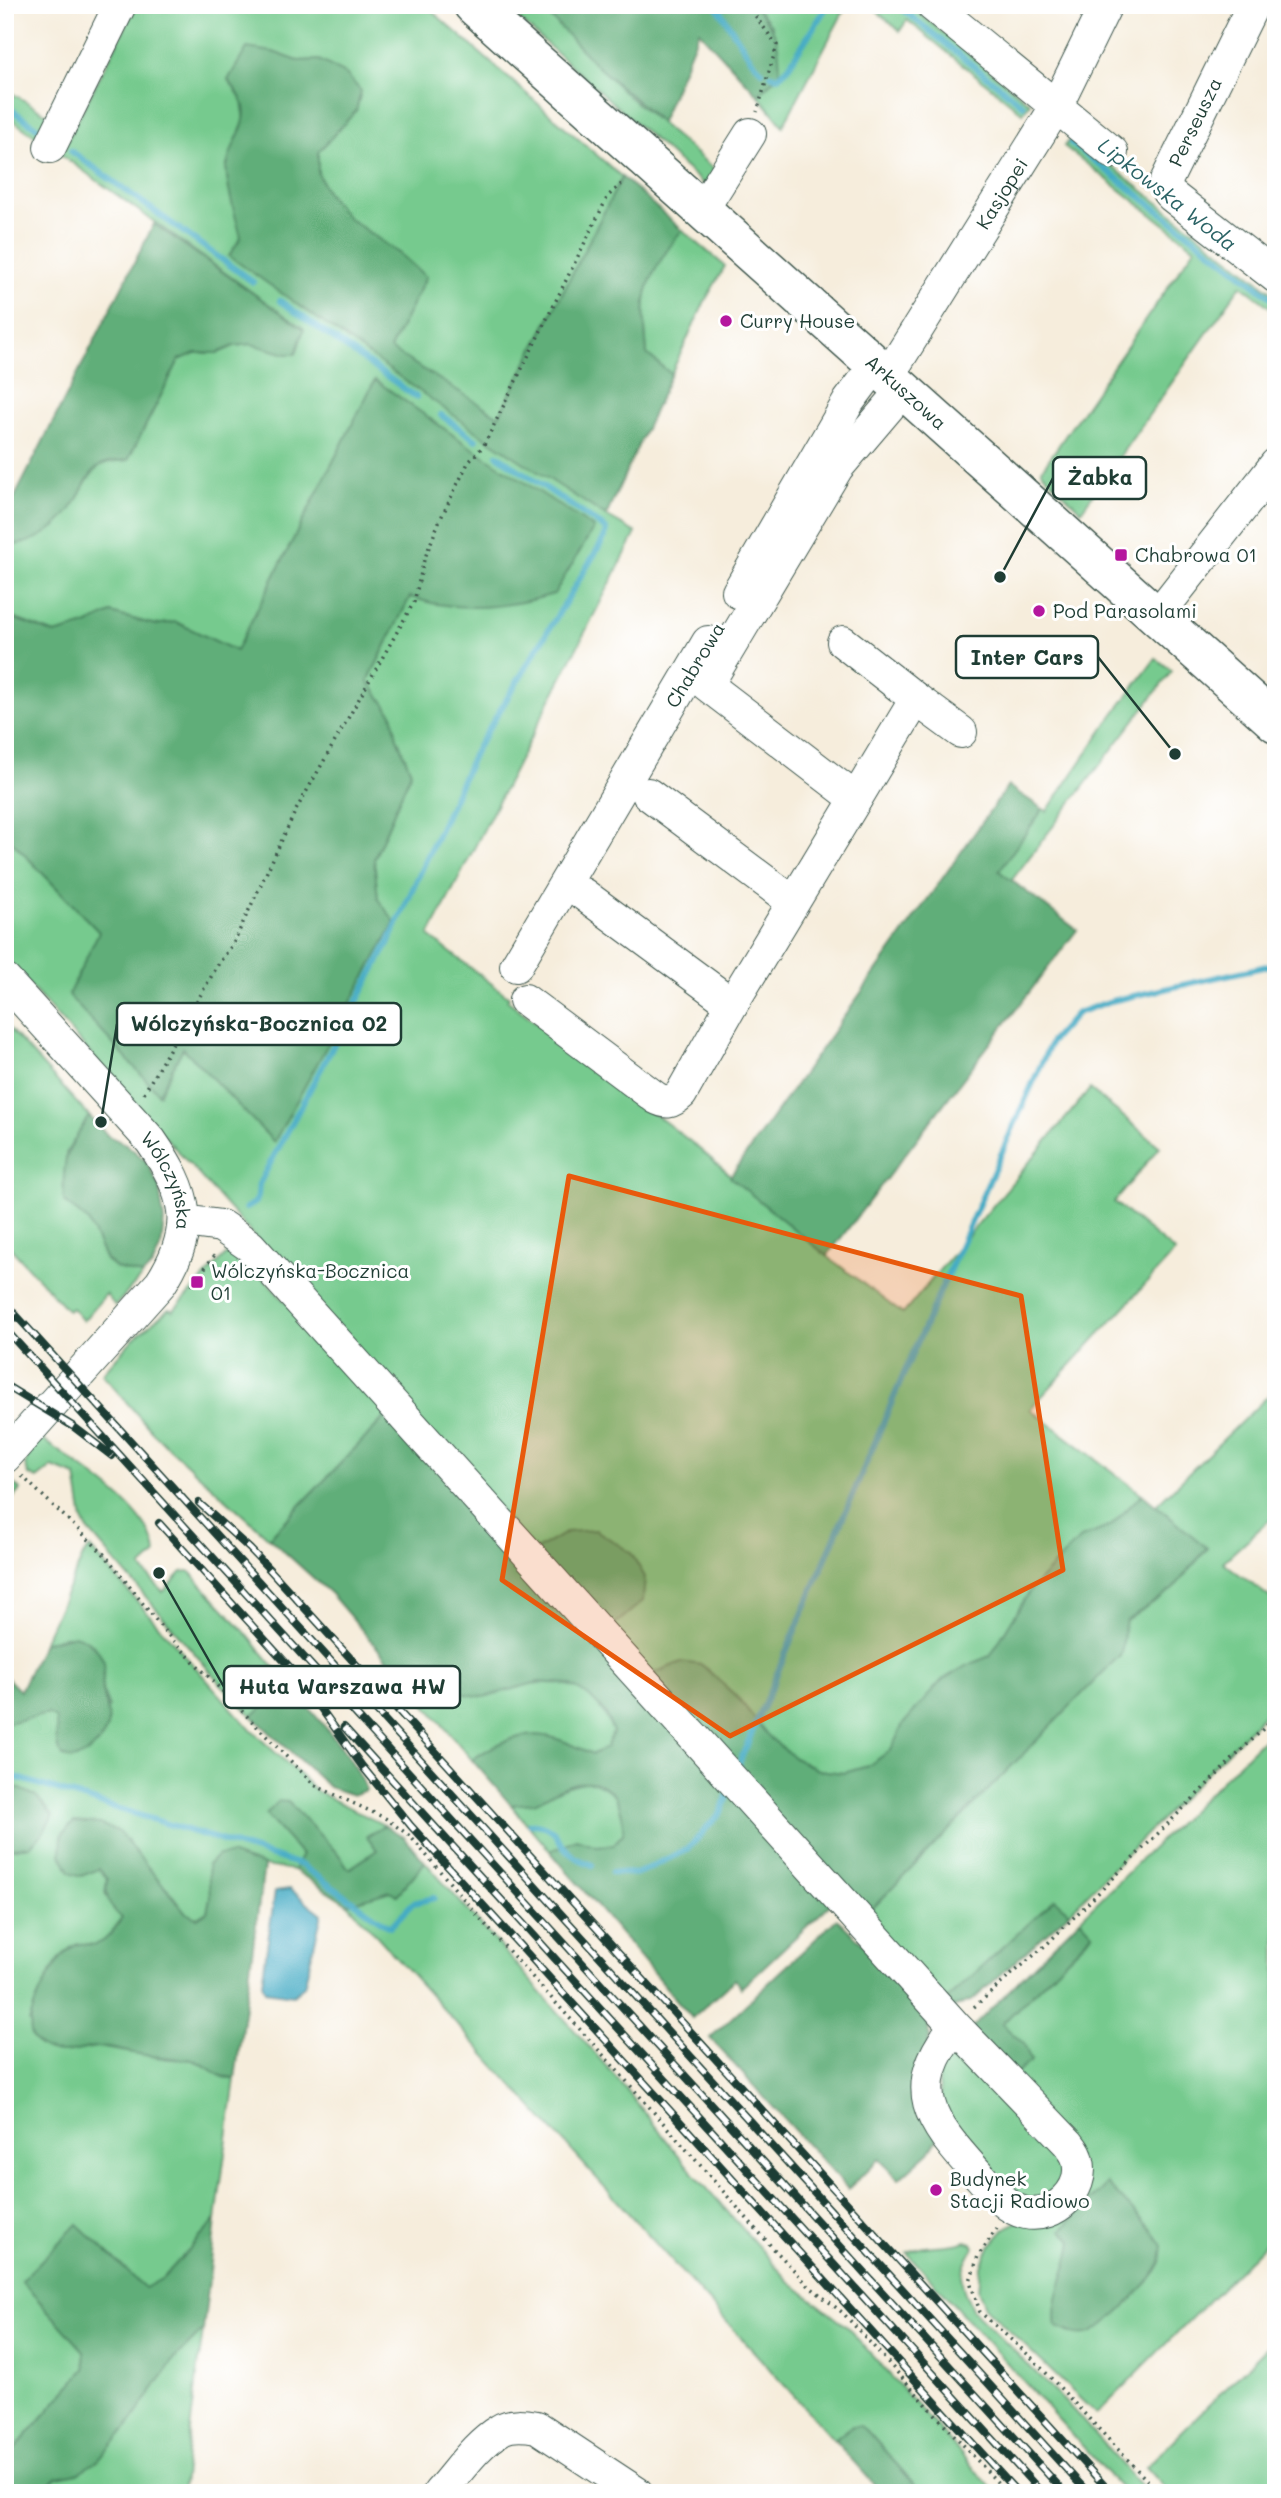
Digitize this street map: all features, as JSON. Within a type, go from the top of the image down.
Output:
[{"type":"main road","name":"Arkuszowa","points":[[473,5],[1276,723]]},
{"type":"street","points":[[50,147],[120,5]]},
{"type":"street","points":[[932,5],[1112,152]]},
{"type":"street","name":"Kasjopei","points":[[889,376],[1056,107],[1106,5]]},
{"type":"street","name":"Perseusza","points":[[1253,5],[1166,181],[1166,186],[1172,196],[1276,277]]},
{"type":"street","points":[[702,209],[750,134]]},
{"type":"street","points":[[856,799],[707,685],[889,376]]},
{"type":"street","name":"Chabrowa","points":[[516,967],[849,401],[889,376]]},
{"type":"street","points":[[1157,616],[1276,464]]},
{"type":"street","points":[[843,642],[961,733]]},
{"type":"street","points":[[525,1000],[656,1098],[672,1102],[681,1094],[732,1004],[916,699]]},
{"type":"street","points":[[648,794],[793,902]]},
{"type":"street","points":[[583,894],[732,1004]]},
{"type":"street","name":"Wólczyńska","points":[[5,980],[134,1121],[170,1168],[181,1196],[184,1222],[183,1236],[175,1261],[160,1283],[10,1464]]},
{"type":"street","points":[[184,1222],[221,1226],[250,1246],[955,2026],[1068,2143],[1079,2162],[1079,2175],[1074,2187],[1060,2205],[1040,2214],[1016,2209],[995,2193],[952,2146],[937,2125],[928,2104],[927,2082],[932,2061],[955,2026]]},
{"type":"street","points":[[439,2493],[478,2449],[501,2428],[521,2424],[537,2427],[637,2493]]},
{"type":"path","points":[[747,5],[777,46],[750,134]]},
{"type":"path","points":[[134,1121],[138,1104],[219,963],[233,944],[296,810],[414,603],[424,560],[468,463],[484,445],[608,196],[629,176]]},
{"type":"path","points":[[10,1464],[106,1556],[165,1632],[314,1786],[385,1818],[410,1836],[496,1937],[772,2247],[810,2286],[843,2313],[1007,2493]]},
{"type":"path","points":[[955,2026],[1047,1944],[1276,1716]]},
{"type":"path","points":[[1016,2209],[992,2233],[978,2256],[970,2281],[980,2312],[1033,2359],[1158,2493]]},
{"type":"highlighted area","points":[[569,1176],[1021,1296],[1063,1570],[730,1736],[502,1580]]},
{"type":"green space","points":[[137,5],[425,5],[622,177],[499,416],[390,349],[426,277],[400,254],[347,217],[327,193],[317,172],[318,152],[356,110],[361,91],[319,60],[298,61],[273,52],[241,96],[245,121],[226,168],[241,237],[483,436],[636,533],[429,936],[509,997],[507,1000],[691,1142],[827,1256],[903,1314],[1090,1089],[1160,1147],[1114,1202],[1175,1252],[1030,1409],[1142,1494],[1111,1526],[1081,1538],[1031,1589],[990,1656],[966,1666],[903,1724],[892,1750],[868,1766],[844,1773],[818,1770],[796,1759],[769,1737],[738,1698],[702,1665],[647,1676],[607,1631],[567,1532],[535,1551],[5,958],[5,834],[99,932],[158,1094],[183,1048],[275,1141],[378,899],[374,859],[411,772],[397,738],[392,714],[368,681],[410,596],[437,604],[463,442],[375,380],[236,651],[176,622],[155,625],[111,613],[86,625],[55,634],[5,615],[5,545],[17,545],[75,503],[86,481],[99,466],[128,460],[179,360],[195,353],[218,353],[234,346],[251,344],[303,329],[60,154]]},
{"type":"green space","points":[[503,5],[539,5],[627,95],[720,174],[709,189]]},
{"type":"green space","points":[[539,5],[753,5],[775,35],[780,73],[758,95],[699,31],[661,122],[598,67]]},
{"type":"green space","points":[[753,5],[847,5],[783,126],[758,95],[780,73],[772,26]]},
{"type":"green space","points":[[869,5],[909,5],[1030,103],[1023,113],[907,20],[900,31]]},
{"type":"green space","points":[[247,48],[273,52],[298,61],[319,60],[346,74],[361,91],[356,111],[318,152],[318,173],[327,193],[347,217],[400,254],[426,277],[390,349],[499,416],[622,177],[682,230],[654,272],[645,303],[647,354],[671,374],[606,516],[483,436],[229,256],[241,237],[229,190],[227,166],[245,114],[238,93],[228,80]]},
{"type":"green space","points":[[5,89],[50,116],[39,139],[5,115]]},
{"type":"green space","points":[[1073,136],[1276,295],[1276,312],[1241,285],[1081,511],[1041,471],[1195,248],[1064,146]]},
{"type":"green space","points":[[154,224],[304,329],[296,354],[286,354],[251,344],[234,346],[218,353],[195,353],[179,360],[128,460],[107,463],[96,468],[70,510],[46,533],[27,542],[5,545],[5,516]]},
{"type":"green space","points":[[682,230],[725,266],[705,301],[671,374],[647,354],[645,303],[654,272]]},
{"type":"green space","points":[[375,380],[594,528],[554,594],[511,604],[481,607],[430,603],[410,597],[368,681],[392,714],[397,738],[411,772],[374,859],[378,899],[395,922],[274,1142],[183,1048],[159,1094],[68,995],[99,932],[5,834],[5,615],[55,634],[86,625],[111,613],[155,625],[176,622],[236,651]]},
{"type":"green space","points":[[1156,658],[1172,671],[1011,881],[998,871],[1043,809],[1047,811]]},
{"type":"green space","points":[[1008,786],[1043,809],[999,871],[1077,930],[827,1256],[730,1177]]},
{"type":"green space","points":[[5,1024],[89,1116],[66,1153],[64,1201],[88,1221],[106,1260],[116,1268],[143,1275],[115,1306],[106,1294],[83,1321],[72,1308],[68,1311],[5,1242]]},
{"type":"green space","points":[[89,1116],[108,1136],[126,1144],[146,1161],[159,1186],[164,1221],[161,1247],[152,1266],[143,1275],[116,1268],[106,1260],[88,1221],[64,1201],[67,1156]]},
{"type":"green space","points":[[234,1246],[388,1414],[269,1538],[156,1436],[102,1374],[133,1339],[169,1309],[173,1311]]},
{"type":"green space","points":[[1276,1388],[1276,1514],[1223,1562],[1276,1602],[1276,1702],[1070,1912],[1055,1900],[944,2002],[863,1918],[1120,1655],[1125,1621],[1173,1589],[1207,1549],[1156,1505]]},
{"type":"green space","points":[[388,1414],[832,1903],[741,1988],[735,1979],[692,2018],[550,1851],[576,1839],[597,1846],[613,1845],[623,1834],[623,1820],[615,1797],[599,1784],[576,1783],[533,1803],[511,1805],[472,1760],[507,1741],[535,1735],[557,1739],[593,1754],[606,1748],[613,1732],[606,1713],[589,1696],[569,1684],[538,1682],[484,1697],[453,1692],[428,1678],[404,1679],[331,1594],[269,1538]]},
{"type":"green space","points":[[39,1437],[110,1488],[141,1520],[152,1537],[156,1554],[141,1568],[163,1592],[182,1572],[189,1571],[291,1687],[252,1716],[88,1530],[83,1521],[76,1476],[52,1467],[37,1479],[29,1475],[25,1466],[29,1452]]},
{"type":"green space","points":[[10,1480],[20,1490],[5,1507],[5,1486]]},
{"type":"green space","points":[[1142,1494],[1207,1548],[1173,1589],[1126,1621],[1120,1655],[863,1918],[647,1676],[681,1662],[702,1665],[738,1698],[769,1737],[796,1759],[818,1770],[844,1773],[868,1766],[891,1750],[903,1724],[942,1680],[990,1656],[1031,1589],[1081,1538],[1111,1526]]},
{"type":"green space","points":[[596,1530],[631,1553],[645,1577],[643,1601],[607,1631],[535,1551],[567,1532]]},
{"type":"green space","points":[[90,1548],[251,1730],[318,1792],[384,1825],[367,1836],[377,1850],[349,1869],[288,1802],[266,1815],[302,1855],[294,1870],[264,1866],[232,1855],[210,1898],[207,1912],[197,1918],[186,1913],[134,1852],[127,1839],[81,1876],[99,1869],[107,1879],[105,1893],[122,1918],[103,1941],[95,1945],[78,1944],[62,1956],[41,1990],[29,2022],[63,2053],[97,2047],[168,2059],[195,2060],[226,2079],[235,2079],[216,2220],[163,2278],[144,2289],[77,2225],[22,2280],[84,2351],[85,2369],[5,2460],[5,1849],[30,1846],[10,1784],[5,1782],[5,1723],[49,1714],[56,1719],[109,1707],[102,1690],[104,1662],[64,1636],[43,1643],[85,1552]]},
{"type":"green space","points":[[74,1635],[100,1653],[104,1666],[102,1690],[108,1717],[105,1734],[100,1741],[87,1753],[72,1759],[59,1751],[56,1719],[49,1714],[5,1723],[5,1676],[20,1691],[43,1643]]},
{"type":"green space","points":[[428,1678],[458,1692],[539,1683],[574,1688],[589,1696],[602,1710],[613,1732],[606,1748],[593,1754],[557,1739],[535,1735],[506,1741],[472,1760],[404,1679]]},
{"type":"green space","points":[[291,1687],[343,1749],[366,1790],[353,1795],[329,1787],[252,1716]]},
{"type":"green space","points":[[1276,1727],[1276,2233],[1096,2414],[985,2307],[978,2290],[980,2268],[989,2247],[1007,2227],[1079,2191],[1013,2076],[1024,2044],[1001,2024],[1093,1934],[1080,1919]],"holes":[[[1107,2185],[1153,2231],[1070,2333],[1056,2326],[1056,2304],[1072,2240],[1062,2230]]]},
{"type":"green space","points":[[588,1781],[612,1793],[620,1807],[623,1834],[613,1845],[597,1846],[576,1839],[550,1851],[511,1805],[535,1802],[564,1787]]},
{"type":"green space","points":[[5,1782],[36,1796],[53,1815],[43,1833],[30,1846],[5,1849]]},
{"type":"green space","points":[[278,1801],[288,1802],[349,1869],[377,1850],[367,1836],[384,1825],[404,1837],[425,1862],[397,1895],[390,1891],[348,1904],[294,1870],[302,1855],[266,1815]]},
{"type":"green space","points":[[74,1822],[100,1824],[118,1831],[186,1913],[197,1918],[207,1912],[210,1898],[208,1865],[218,1855],[232,1855],[264,1866],[235,2079],[222,2076],[194,2060],[102,2047],[60,2053],[44,2049],[34,2040],[31,2017],[42,1989],[58,1962],[76,1945],[100,1943],[111,1934],[122,1918],[108,1901],[107,1879],[99,1869],[81,1876],[70,1872],[61,1854],[62,1834]]},
{"type":"green space","points":[[425,1862],[615,2076],[689,2168],[789,2281],[847,2327],[996,2493],[922,2493],[869,2433],[852,2426],[834,2440],[348,1904],[390,1891],[397,1895]]},
{"type":"green space","points":[[1055,1899],[1070,1912],[973,2000],[950,2009],[944,2002]]},
{"type":"green space","points":[[837,1919],[916,1995],[927,2019],[930,2037],[913,2096],[938,2138],[929,2152],[899,2179],[879,2159],[848,2189],[710,2038]]},
{"type":"green space","points":[[1080,1919],[1093,1933],[1002,2024],[1024,2044],[1031,2061],[1013,2076],[971,2029]]},
{"type":"green space","points":[[955,2045],[1061,2152],[1065,2180],[1048,2202],[1016,2199],[947,2128],[936,2069]]},
{"type":"green space","points":[[1107,2184],[1153,2231],[1163,2246],[1161,2262],[1139,2292],[1105,2324],[1087,2334],[1075,2334],[1056,2326],[1056,2304],[1072,2240],[1062,2230]]},
{"type":"green space","points":[[216,2220],[203,2330],[175,2358],[125,2430],[98,2461],[77,2473],[57,2477],[36,2493],[5,2493],[5,2460],[85,2369],[84,2351],[21,2281],[77,2224],[145,2288],[163,2278]]},
{"type":"green space","points":[[966,2241],[974,2247],[963,2271],[962,2284],[972,2309],[1073,2410],[1147,2493],[1125,2493],[907,2253],[921,2248]]},
{"type":"green space","points":[[203,2330],[182,2493],[36,2493],[57,2477],[77,2473],[125,2430],[175,2358]]},
{"type":"green space","points":[[1276,2338],[1276,2493],[1170,2493],[1146,2467]]},
{"type":"green space","points":[[853,2426],[860,2426],[869,2433],[922,2493],[882,2493],[834,2440]]},
{"type":"water","points":[[290,1889],[322,1914],[304,1986],[293,1995],[265,1991],[262,1983],[275,1891]]},
{"type":"waterway","name":"Lipkowska Woda","points":[[716,5],[751,59],[762,71]]},
{"type":"waterway","name":"Lipkowska Woda","points":[[771,75],[778,77],[787,69],[828,5]]},
{"type":"waterway","name":"Lipkowska Woda","points":[[897,5],[1023,105]]},
{"type":"waterway","points":[[5,105],[40,130]]},
{"type":"waterway","name":"Lipkowska Woda","points":[[1071,143],[1276,301]]},
{"type":"waterway","points":[[71,151],[253,282]]},
{"type":"waterway","points":[[280,301],[416,397]]},
{"type":"waterway","points":[[441,415],[476,440]]},
{"type":"waterway","points":[[246,1208],[257,1199],[259,1184],[389,942],[474,753],[605,537],[606,529],[497,455]]},
{"type":"waterway","points":[[737,1768],[914,1350],[1051,1042],[1077,1013],[1111,1001],[1276,964]]},
{"type":"waterway","points":[[5,1774],[301,1865],[390,1927],[413,1903],[434,1898]]},
{"type":"waterway","points":[[612,1872],[636,1874],[688,1849],[721,1812],[729,1791]]},
{"type":"waterway","points":[[530,1824],[551,1830],[571,1854],[592,1865]]},
{"type":"railway","points":[[5,1303],[1088,2493]]},
{"type":"railway","points":[[5,1329],[1065,2493]]},
{"type":"railway","points":[[5,1385],[74,1427],[112,1456]]},
{"type":"railway","points":[[199,1503],[271,1571],[1111,2493]]},
{"type":"railway","points":[[159,1523],[297,1675],[362,1766],[411,1826],[1018,2493]]},
{"type":"railway","points":[[344,1727],[1042,2493]]},
{"type":"place","name":"Curry House","points":[[726,321]]},
{"type":"place","name":"Chabrowa 01","points":[[1121,555]]},
{"type":"place","name":"Żabka","points":[[1000,577]]},
{"type":"place","name":"Pod Parasolami","points":[[1039,611]]},
{"type":"place","name":"Inter Cars","points":[[1175,754]]},
{"type":"place","name":"Wólczyńska-Bocznica 02","points":[[101,1122]]},
{"type":"place","name":"Wólczyńska-Bocznica 01","points":[[197,1282]]},
{"type":"place","name":"Huta Warszawa HW","points":[[159,1573]]},
{"type":"place","name":"Budynek Stacji Radiowo","points":[[936,2190]]}]
